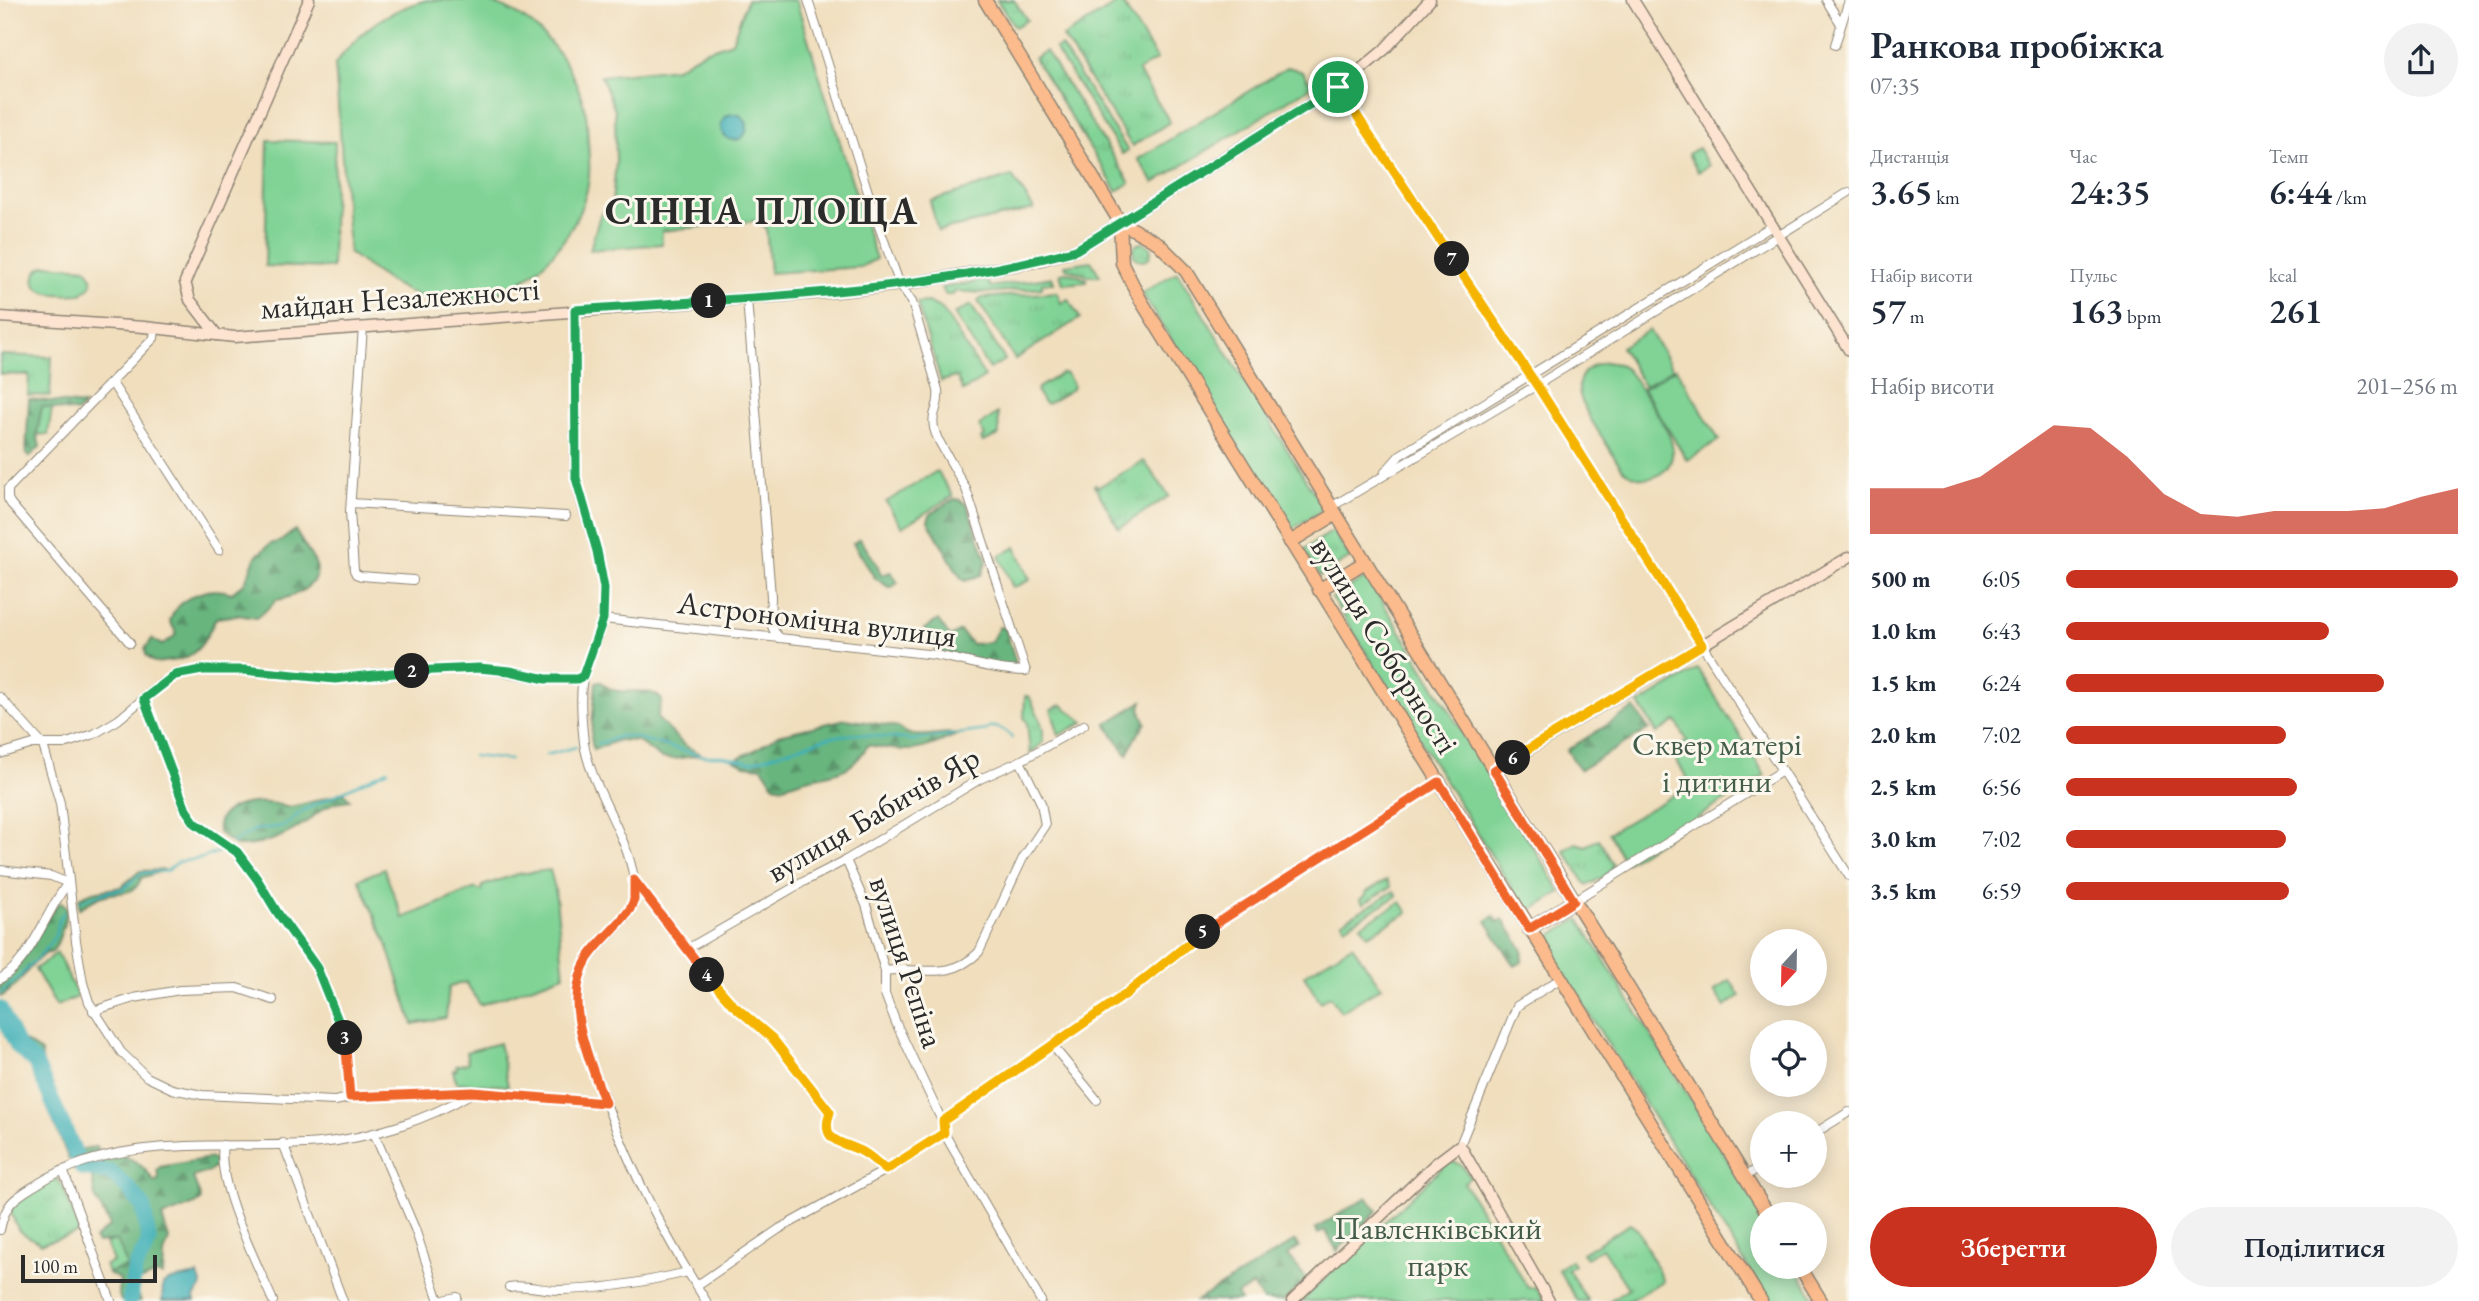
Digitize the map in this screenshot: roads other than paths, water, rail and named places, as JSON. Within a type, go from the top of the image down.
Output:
[{"type":"main road","points":[[217,335],[190,299],[185,282],[309,0]]},
{"type":"main road","name":"вулиця Соборності","points":[[985,0],[1120,222],[1122,263],[1133,286],[1761,1301]]},
{"type":"main road","name":"майдан Незалежності","points":[[0,317],[243,336],[747,299],[900,285],[1034,262],[1076,250],[1338,87],[1384,50],[1430,0]]},
{"type":"main road","points":[[1633,0],[1849,350]]},
{"type":"main road","name":"вулиця Соборності","points":[[1120,222],[1158,243],[1186,271],[1760,1202]]},
{"type":"main road","points":[[1290,542],[1334,511]]},
{"type":"main road","points":[[1494,770],[1849,557]]},
{"type":"main road","points":[[1320,590],[1365,562]]},
{"type":"main road","points":[[1529,929],[1574,901]]},
{"type":"main road","points":[[1292,1301],[1435,1164],[1460,1145],[1549,1301]]},
{"type":"main road","points":[[1807,1279],[1821,1301]]},
{"type":"street","points":[[808,0],[900,285]]},
{"type":"street","points":[[1826,0],[1841,24]]},
{"type":"street","points":[[1835,45],[1849,0]]},
{"type":"street","points":[[1338,87],[1537,385],[1849,876]]},
{"type":"street","points":[[1379,479],[1400,455],[1530,375],[1775,230],[1849,192]]},
{"type":"street","points":[[1334,511],[1379,479],[1537,385],[1775,230]]},
{"type":"street","name":"Астрономічна вулиця","points":[[603,619],[935,655],[1000,671],[1026,671],[967,489],[938,439],[931,419],[938,402],[938,390],[912,302],[900,285]]},
{"type":"street","points":[[747,299],[771,623],[774,632],[786,640]]},
{"type":"street","points":[[575,310],[576,478],[597,551],[604,588],[603,619],[583,676],[585,747],[617,825],[634,880],[634,900],[630,909],[589,957],[581,974],[578,1012],[582,1034],[605,1103],[633,1172],[706,1301]]},
{"type":"street","points":[[363,327],[351,503],[351,535],[356,574],[368,578],[413,580]]},
{"type":"street","points":[[130,643],[11,504],[8,489],[154,338],[155,328]]},
{"type":"street","points":[[112,383],[219,550]]},
{"type":"street","points":[[0,483],[8,489]]},
{"type":"street","points":[[351,503],[566,516]]},
{"type":"street","points":[[746,634],[762,630],[771,623]]},
{"type":"street","points":[[0,754],[33,744],[64,744],[94,734],[112,724],[175,675],[202,670],[244,670],[335,679],[467,667],[510,671],[546,679],[577,679],[583,676]]},
{"type":"street","points":[[0,697],[43,745],[64,822],[68,883],[86,993],[93,1011],[121,1052],[147,1077],[172,1089],[202,1096],[328,1101],[350,1097],[473,1092],[605,1103]]},
{"type":"street","points":[[144,699],[186,810],[195,823],[237,852],[247,864],[317,968],[345,1037],[350,1097]]},
{"type":"street","name":"вулиця Бабичів Яр","points":[[687,949],[846,860],[980,779],[1020,761],[1084,725]]},
{"type":"street","points":[[885,971],[942,971],[960,966],[979,952],[1023,858],[1045,825],[1041,803],[1020,761]]},
{"type":"street","points":[[1574,901],[1782,771]]},
{"type":"street","points":[[943,1121],[1126,994],[1200,933],[1439,782]]},
{"type":"street","name":"вулиця Рєпіна","points":[[846,860],[866,905],[885,971],[885,994],[943,1121],[944,1133],[1041,1301]]},
{"type":"street","points":[[0,870],[51,876],[68,883]]},
{"type":"street","points":[[634,880],[725,997],[762,1027],[830,1112],[827,1128],[832,1138],[864,1152],[886,1170]]},
{"type":"street","points":[[0,979],[28,948],[68,883]]},
{"type":"street","points":[[1460,1145],[1517,1006],[1560,979]]},
{"type":"street","points":[[93,1011],[134,998],[180,990],[237,988],[273,1000]]},
{"type":"street","points":[[1052,1045],[1097,1100]]},
{"type":"street","points":[[0,1230],[2,1209],[25,1192],[63,1170],[121,1152],[223,1145],[319,1143],[374,1133],[440,1110],[473,1092]]},
{"type":"street","points":[[1827,1126],[1849,1112]]},
{"type":"street","points":[[374,1133],[443,1301],[457,1297]]},
{"type":"street","points":[[696,1286],[779,1229],[886,1170],[944,1133]]},
{"type":"street","points":[[283,1143],[343,1301]]},
{"type":"street","points":[[223,1145],[222,1169],[227,1187],[273,1301]]},
{"type":"street","points":[[63,1170],[111,1301]]},
{"type":"street","points":[[1744,1177],[1750,1173]]},
{"type":"street","points":[[509,1287],[585,1289],[637,1284],[688,1272]]},
{"type":"water","points":[[734,114],[743,118],[747,127],[743,136],[734,140],[725,136],[721,127],[725,118]]},
{"type":"water","points":[[3,1009],[16,1032],[16,1041],[11,1043],[0,1013]]},
{"type":"water","points":[[198,1275],[202,1286],[194,1297],[195,1301],[162,1301],[163,1284]]},
{"type":"waterway","points":[[598,744],[620,736],[630,736],[703,756],[723,756],[751,762],[830,737],[856,734],[913,740],[993,727],[1002,729],[1012,738]]},
{"type":"waterway","points":[[546,755],[576,747]]},
{"type":"waterway","points":[[473,756],[510,760]]},
{"type":"waterway","points":[[232,843],[254,830],[284,826],[304,810],[388,770]]},
{"type":"waterway","points":[[80,901],[123,889],[142,873],[167,871],[178,862],[203,858],[225,849]]},
{"type":"waterway","points":[[0,993],[47,947],[56,933],[63,913]]},
{"type":"waterway","points":[[0,1009],[18,1047],[35,1062],[76,1155]]},
{"type":"waterway","points":[[82,1168],[111,1173],[143,1206],[149,1242],[135,1268],[130,1301]]},
{"type":"district","name":"СІННА ПЛОЩА","points":[[762,211]]},
{"type":"park label","name":"Сквер матері і дитини","points":[[1717,762]]},
{"type":"park label","name":"Павленківський парк","points":[[1438,1246]]}]
